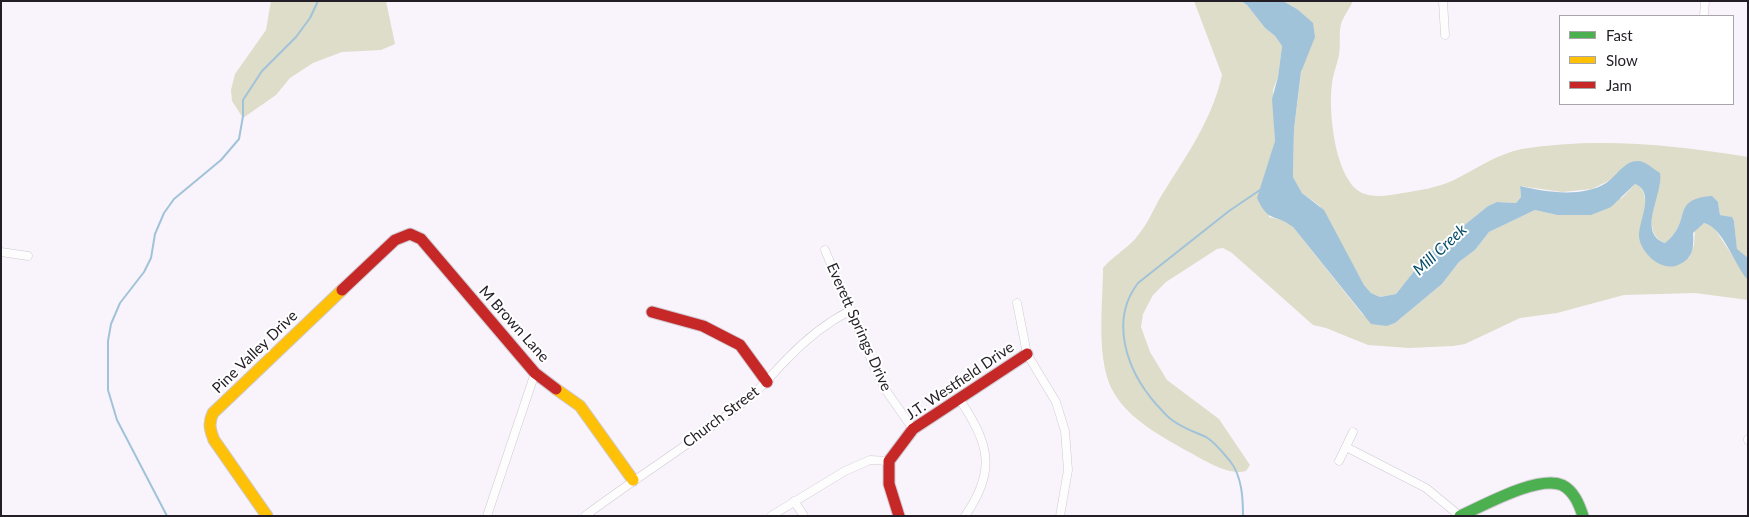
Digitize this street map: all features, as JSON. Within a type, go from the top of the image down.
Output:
[{"type":"street","points":[[1443,1],[1445,35]]},
{"type":"street","points":[[1704,15],[1705,1]]},
{"type":"street","name":"M Brown Lane","points":[[410,234],[421,239],[536,373],[580,406],[633,480]]},
{"type":"street","name":"Pine Valley Drive","points":[[267,516],[214,440],[209,430],[209,420],[213,413],[298,330],[395,240],[410,234]]},
{"type":"street","name":"Everett Springs Drive","points":[[824,250],[885,389],[913,429]]},
{"type":"street","points":[[1,252],[28,256]]},
{"type":"street","points":[[1017,303],[1027,354],[1056,402],[1065,431],[1068,470],[1060,516]]},
{"type":"street","name":"Church Street","points":[[585,516],[633,480],[720,421],[767,382],[787,358],[836,318],[851,310]]},
{"type":"street","points":[[652,312],[703,326],[740,344],[767,382]]},
{"type":"street","name":"J.T. Westfield Drive","points":[[889,461],[913,429],[960,400],[1027,354]]},
{"type":"street","points":[[487,516],[536,373]]},
{"type":"street","points":[[960,400],[986,446],[986,471],[977,499],[965,516]]},
{"type":"street","points":[[1339,461],[1353,432]]},
{"type":"street","points":[[1346,447],[1426,488],[1460,516],[1531,488],[1551,483],[1566,488],[1577,498],[1583,516]]},
{"type":"street","points":[[771,516],[845,471],[870,460],[889,461],[889,484],[899,516]]},
{"type":"street","points":[[794,501],[804,516]]},
{"type":"green space","points":[[271,1],[386,1],[395,44],[381,50],[342,52],[313,63],[290,78],[276,95],[243,118],[232,101],[231,90],[235,74],[266,30]]},
{"type":"green space","points":[[1194,1],[1241,1],[1247,5],[1282,46],[1278,77],[1273,90],[1275,141],[1271,158],[1269,217],[1286,221],[1293,227],[1363,315],[1387,326],[1395,323],[1442,284],[1459,262],[1475,250],[1489,232],[1535,210],[1557,215],[1622,198],[1635,184],[1644,193],[1645,199],[1644,214],[1639,234],[1689,258],[1694,245],[1695,229],[1704,223],[1713,226],[1748,280],[1748,300],[1695,293],[1624,295],[1557,313],[1520,318],[1465,344],[1409,348],[1368,345],[1326,328],[1313,325],[1232,253],[1223,248],[1217,249],[1166,282],[1153,295],[1143,314],[1141,327],[1150,352],[1167,380],[1219,419],[1250,465],[1246,471],[1239,472],[1224,469],[1202,459],[1147,427],[1121,403],[1108,380],[1104,365],[1101,332],[1103,268],[1135,239],[1145,225],[1204,124],[1222,75]]},
{"type":"green space","points":[[1283,1],[1353,1],[1341,25],[1339,55],[1332,84],[1331,111],[1340,162],[1355,188],[1365,194],[1384,196],[1435,187],[1448,183],[1504,154],[1550,145],[1635,144],[1692,149],[1748,157],[1748,258],[1737,250],[1734,221],[1731,217],[1720,215],[1718,202],[1683,212],[1677,229],[1665,243],[1658,239],[1652,225],[1653,208],[1660,184],[1612,179],[1592,189],[1562,192],[1520,186],[1521,197],[1516,203],[1497,202],[1488,206],[1426,256],[1396,294],[1380,297],[1371,293],[1364,285],[1320,206],[1302,193],[1293,177],[1294,129],[1302,66],[1297,9]]},
{"type":"water","name":"Mill Creek","points":[[1241,1],[1283,1],[1297,9],[1313,23],[1315,37],[1301,72],[1294,129],[1293,177],[1302,193],[1324,210],[1364,285],[1371,293],[1380,297],[1396,294],[1426,256],[1488,206],[1497,202],[1516,203],[1521,197],[1520,186],[1552,192],[1586,191],[1606,183],[1624,166],[1637,161],[1646,164],[1660,173],[1652,222],[1653,231],[1657,238],[1665,243],[1678,227],[1683,213],[1690,202],[1712,196],[1718,202],[1720,215],[1732,217],[1734,221],[1737,249],[1748,258],[1748,280],[1717,231],[1704,223],[1693,233],[1692,252],[1683,263],[1665,266],[1653,260],[1644,249],[1639,237],[1645,200],[1641,188],[1635,184],[1611,207],[1591,215],[1557,215],[1535,210],[1489,232],[1475,250],[1459,262],[1442,284],[1395,323],[1387,326],[1371,324],[1293,227],[1265,212],[1257,198],[1275,141],[1272,99],[1278,77],[1282,46],[1247,5]]},
{"type":"waterway","points":[[167,516],[117,420],[108,390],[108,341],[111,324],[120,303],[144,272],[151,258],[155,234],[164,213],[174,199],[221,160],[239,139],[243,116],[243,100],[262,71],[296,37],[310,18],[318,1]]},
{"type":"waterway","points":[[1243,516],[1241,487],[1234,467],[1213,442],[1176,423],[1156,404],[1137,377],[1125,345],[1123,329],[1129,298],[1138,283],[1229,211],[1260,190]]},
{"type":"traffic: fast","points":[[1460,516],[1510,493],[1539,484],[1551,483],[1562,485],[1573,494],[1583,516]]},
{"type":"traffic: slow","points":[[267,516],[214,440],[211,433],[210,420],[213,413],[342,290]]},
{"type":"traffic: slow","points":[[556,389],[580,406],[633,480]]},
{"type":"traffic: jam","points":[[342,290],[395,240],[410,234],[421,239],[535,373],[556,389]]},
{"type":"traffic: jam","points":[[652,312],[703,326],[740,345],[767,382]]},
{"type":"traffic: jam","points":[[899,516],[889,484],[889,461],[913,429],[1027,354]]}]
